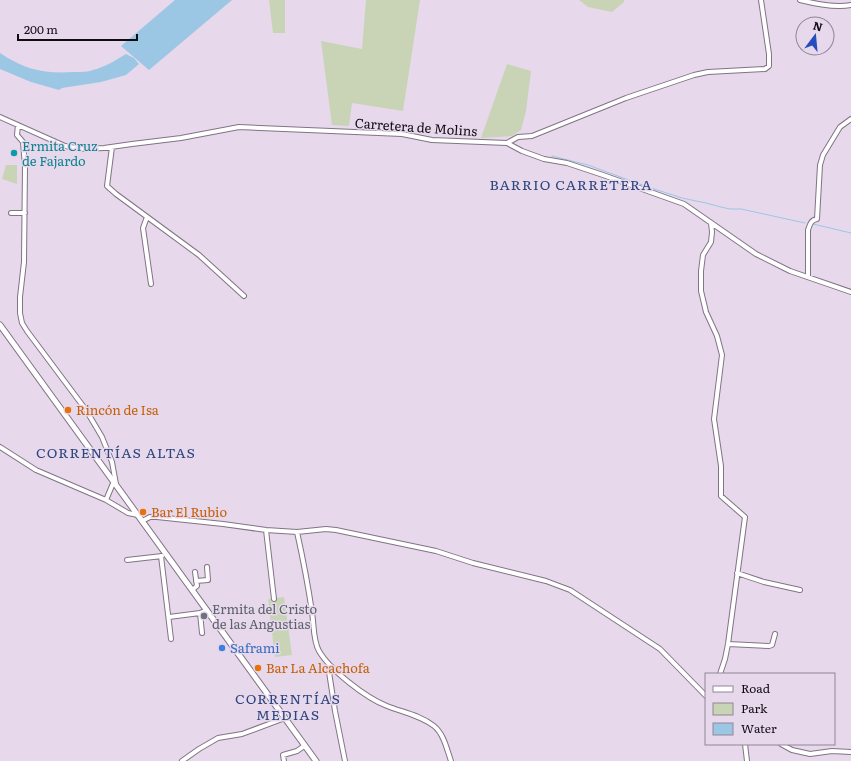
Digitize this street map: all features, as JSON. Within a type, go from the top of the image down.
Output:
[{"type":"main road","points":[[0,325],[138,515],[164,556],[207,610],[316,761]]},
{"type":"street","points":[[507,143],[518,137],[532,136],[626,98],[694,75],[708,72],[765,69],[769,66],[770,54],[761,0]]},
{"type":"street","points":[[800,0],[824,5],[851,5]]},
{"type":"street","name":"Carretera de Molins","points":[[0,117],[65,146],[81,149],[112,147],[181,138],[239,128],[402,134],[432,140],[507,143],[529,154],[544,159],[567,163],[684,204],[756,254],[790,270],[851,292]]},
{"type":"street","points":[[808,277],[808,230],[810,222],[817,219],[820,165],[823,155],[840,127],[851,119]]},
{"type":"street","points":[[18,125],[17,135],[23,142],[25,166],[24,262],[20,308],[22,323],[46,358],[86,410],[102,437],[112,462],[115,483],[106,500]]},
{"type":"street","points":[[112,147],[107,186],[199,255],[244,296]]},
{"type":"street","points":[[11,213],[25,213]]},
{"type":"street","points":[[147,217],[143,228],[151,284]]},
{"type":"street","points":[[711,223],[711,242],[703,255],[701,291],[706,312],[717,336],[722,355],[714,419],[720,466],[721,496],[745,517],[728,644],[720,673]]},
{"type":"street","points":[[0,447],[36,470],[106,500],[128,514],[138,515]]},
{"type":"street","points":[[142,521],[157,517],[266,530],[297,532],[326,529],[436,551],[473,564],[546,581],[570,590],[660,649],[705,695]]},
{"type":"street","points":[[266,530],[274,599]]},
{"type":"street","points":[[297,532],[308,583],[316,640],[319,651],[331,666],[370,699],[419,717],[435,726],[444,740],[451,761]]},
{"type":"street","points":[[126,560],[164,556],[171,639]]},
{"type":"street","points":[[196,581],[208,580],[207,567]]},
{"type":"street","points":[[192,590],[197,586],[195,572]]},
{"type":"street","points":[[737,573],[764,582],[800,590]]},
{"type":"street","points":[[169,617],[200,613],[207,610]]},
{"type":"street","points":[[200,613],[202,633]]},
{"type":"street","points":[[728,644],[769,646],[772,645],[775,634]]},
{"type":"street","points":[[331,666],[329,672],[345,761]]},
{"type":"street","points":[[182,761],[218,738],[242,734],[284,718]]},
{"type":"street","points":[[745,745],[747,761]]},
{"type":"street","points":[[783,745],[792,750],[806,753],[819,754],[832,751],[851,752]]},
{"type":"street","points":[[284,761],[283,755],[296,751],[304,746]]},
{"type":"green space","points":[[269,0],[285,0],[285,33],[273,33]]},
{"type":"green space","points":[[366,0],[420,0],[403,111],[352,103],[349,126],[332,125],[321,41],[362,49]]},
{"type":"green space","points":[[579,0],[624,0],[624,2],[612,12],[588,7]]},
{"type":"green space","points":[[507,64],[531,71],[526,111],[521,130],[512,136],[481,138]]},
{"type":"green space","points":[[6,165],[17,165],[17,184],[2,179]]},
{"type":"green space","points":[[284,597],[292,655],[275,657],[268,599]]},
{"type":"water","points":[[175,0],[232,0],[149,70],[121,46]]},
{"type":"water","points":[[0,53],[27,67],[36,70],[54,72],[91,71],[126,54],[134,58],[139,64],[126,75],[101,82],[62,88],[59,90],[31,82],[0,69]]},
{"type":"waterway","points":[[552,156],[588,165],[682,198],[730,209],[741,209],[805,223]]},
{"type":"waterway","points":[[813,224],[851,233]]},
{"type":"place","name":"Ermita Cruz de Fajardo","points":[[14,153]]},
{"type":"place","name":"Rincón de Isa","points":[[68,410]]},
{"type":"place","name":"Bar El Rubio","points":[[143,512]]},
{"type":"place","name":"Ermita del Cristo de las Angustias","points":[[204,616]]},
{"type":"place","name":"Saframi","points":[[222,648]]},
{"type":"place","name":"Bar La Alcachofa","points":[[258,668]]},
{"type":"district","name":"BARRIO CARRETERA","points":[[571,185]]},
{"type":"district","name":"CORRENTÍAS ALTAS","points":[[116,453]]},
{"type":"district","name":"CORRENTÍAS MEDIAS","points":[[288,708]]}]
